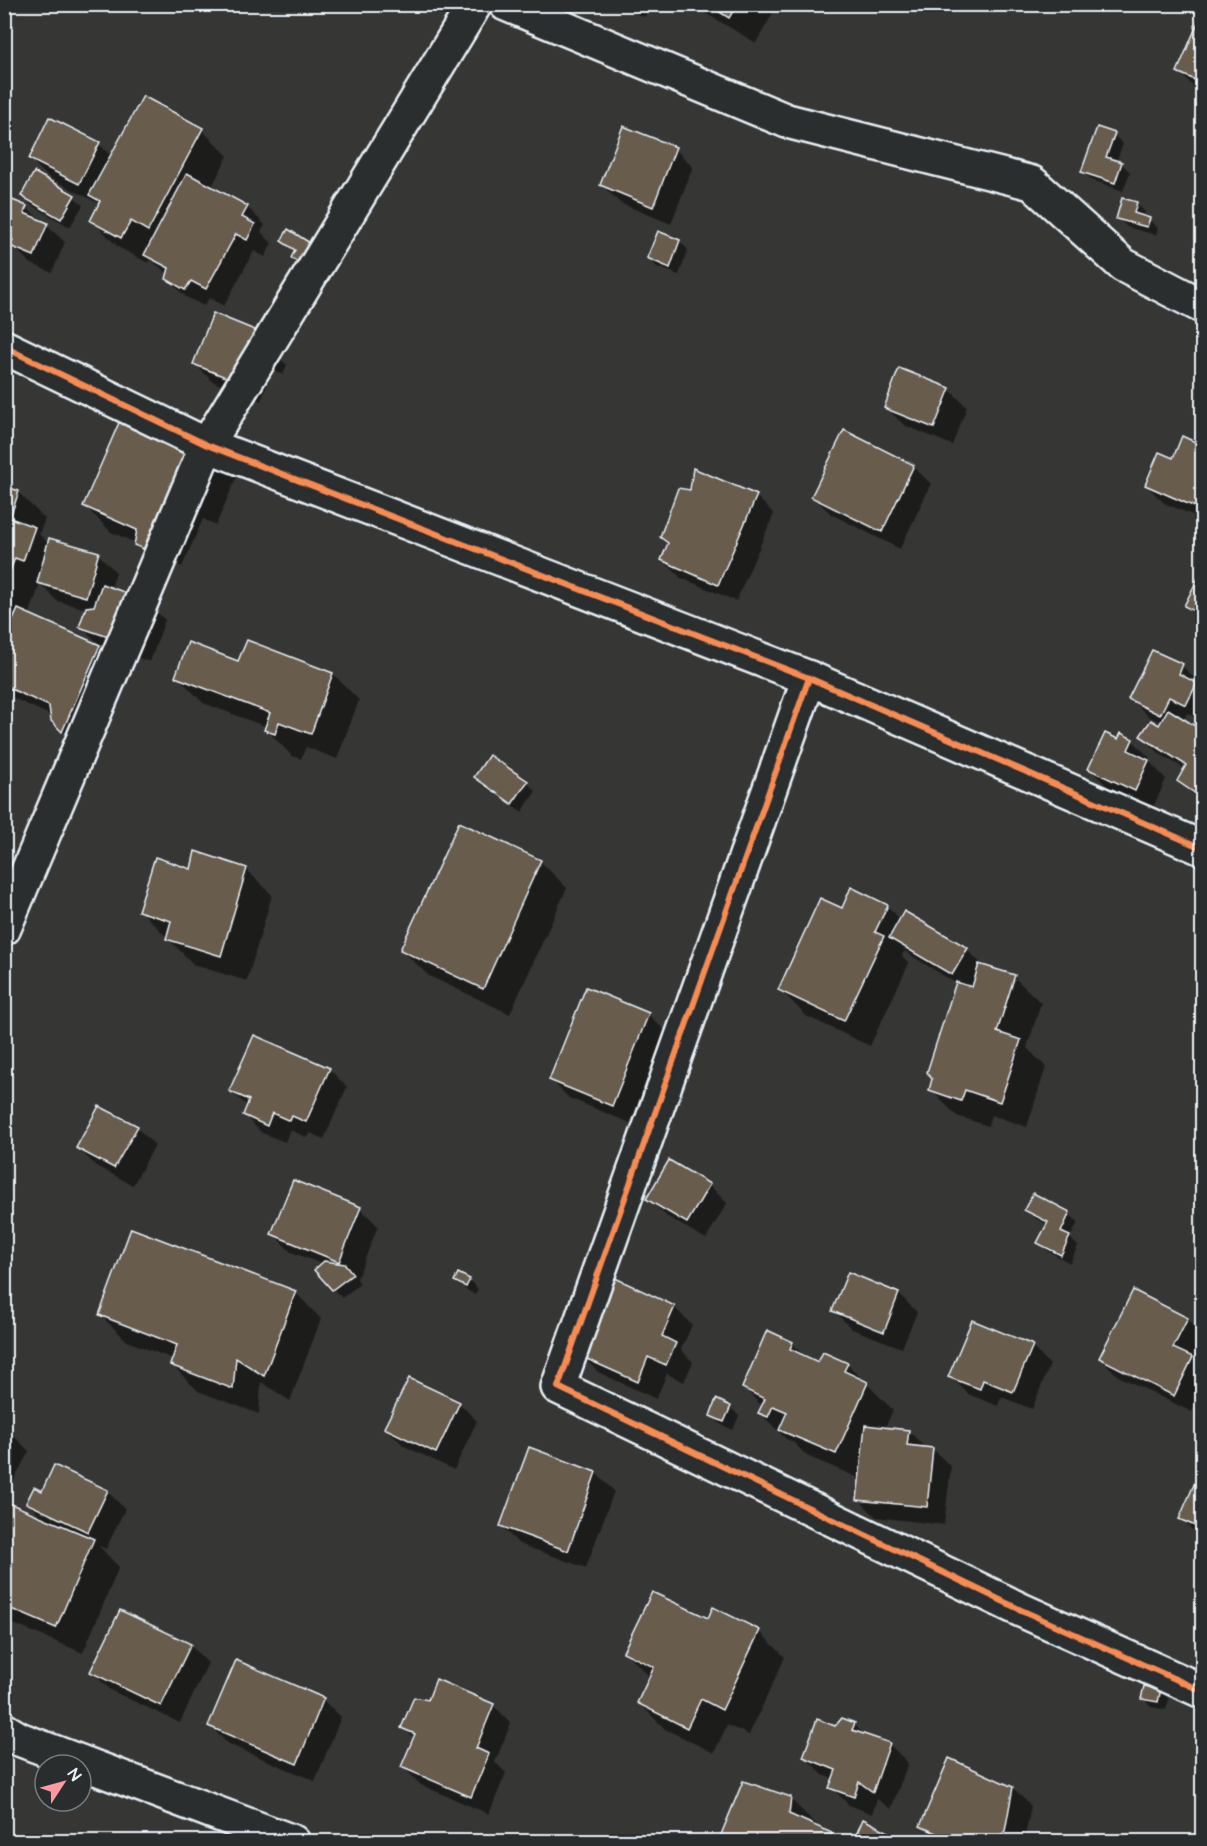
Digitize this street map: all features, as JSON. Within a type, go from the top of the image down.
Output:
[{"type":"street","points":[[4,928],[207,446],[475,4]]},
{"type":"street","points":[[506,4],[787,121],[1032,183],[1123,266],[1203,306]]},
{"type":"street","points":[[4,347],[207,446],[809,678],[1203,848]]},
{"type":"street","points":[[809,678],[558,1387],[1020,1611],[1203,1691]]},
{"type":"street","points":[[4,1730],[19,1739],[293,1842]]},
{"type":"building","points":[[707,4],[737,4],[729,18]]},
{"type":"building","points":[[1199,20],[1202,22],[1202,83],[1177,72]]},
{"type":"building","points":[[143,96],[203,128],[148,231],[131,221],[121,238],[90,221],[100,201],[89,195]]},
{"type":"building","points":[[49,117],[100,142],[79,184],[29,159]]},
{"type":"building","points":[[623,126],[676,147],[653,207],[600,185]]},
{"type":"building","points":[[1097,127],[1115,133],[1106,157],[1122,162],[1115,183],[1081,172]]},
{"type":"building","points":[[34,172],[75,195],[61,219],[21,196]]},
{"type":"building","points":[[187,173],[248,206],[242,217],[255,224],[247,240],[236,234],[206,289],[191,281],[185,290],[166,279],[169,268],[144,255]]},
{"type":"building","points":[[1122,198],[1137,202],[1134,213],[1150,218],[1147,227],[1116,219]]},
{"type":"building","points":[[10,199],[27,206],[24,213],[48,223],[34,256],[10,246],[13,240],[4,236],[4,202],[11,205]]},
{"type":"building","points":[[288,229],[329,255],[316,273],[291,258],[295,250],[281,241]]},
{"type":"building","points":[[658,231],[680,240],[670,268],[647,258]]},
{"type":"building","points":[[213,313],[262,333],[243,384],[193,364]]},
{"type":"building","points":[[899,368],[950,388],[934,428],[884,408]]},
{"type":"building","points":[[127,404],[215,442],[156,542],[148,538],[144,549],[134,545],[137,530],[83,506]]},
{"type":"building","points":[[844,430],[914,465],[882,532],[811,497]]},
{"type":"building","points":[[1182,436],[1202,445],[1202,510],[1145,485],[1159,452],[1173,458]]},
{"type":"building","points":[[693,468],[757,495],[718,585],[661,560],[668,543],[660,537],[678,488],[690,490]]},
{"type":"building","points":[[4,486],[19,491],[10,518],[35,527],[23,561],[15,558],[4,586]]},
{"type":"building","points":[[49,538],[99,552],[86,597],[37,583]]},
{"type":"building","points":[[1202,570],[1202,615],[1184,606]]},
{"type":"building","points":[[102,584],[148,601],[132,645],[79,627],[86,607],[94,606]]},
{"type":"building","points":[[18,609],[100,645],[62,732],[51,721],[49,706],[4,686],[4,640]]},
{"type":"building","points":[[247,640],[333,673],[311,734],[279,722],[275,734],[264,730],[270,713],[175,677],[188,642],[238,661]]},
{"type":"building","points":[[1152,650],[1183,664],[1179,674],[1197,683],[1186,705],[1169,697],[1160,715],[1128,699]]},
{"type":"building","points":[[1168,709],[1195,726],[1198,717],[1202,720],[1202,798],[1177,781],[1186,765],[1140,736],[1151,720],[1159,725]]},
{"type":"building","points":[[1105,733],[1118,739],[1121,733],[1133,739],[1128,750],[1149,760],[1135,791],[1088,769]]},
{"type":"building","points":[[489,755],[528,781],[512,804],[474,777]]},
{"type":"building","points":[[459,822],[541,860],[483,989],[400,950]]},
{"type":"building","points":[[195,851],[247,868],[221,956],[166,939],[171,921],[138,911],[155,857],[191,869]]},
{"type":"building","points":[[851,887],[888,905],[875,932],[884,936],[844,1021],[778,990],[820,898],[842,908]]},
{"type":"building","points":[[904,911],[968,948],[952,975],[889,938]]},
{"type":"building","points":[[979,964],[1015,975],[997,1032],[1021,1040],[1000,1102],[965,1090],[961,1101],[929,1090],[932,1079],[927,1072],[956,982],[972,987]]},
{"type":"building","points":[[586,987],[649,1013],[612,1106],[549,1080]]},
{"type":"building","points":[[254,1035],[330,1068],[306,1122],[292,1116],[290,1121],[272,1113],[267,1126],[243,1115],[249,1100],[229,1091]]},
{"type":"building","points":[[99,1106],[138,1126],[114,1168],[76,1148]]},
{"type":"building","points":[[669,1160],[710,1184],[687,1223],[646,1199]]},
{"type":"building","points":[[293,1180],[361,1207],[339,1262],[271,1234]]},
{"type":"building","points":[[1033,1193],[1070,1212],[1061,1232],[1070,1236],[1061,1255],[1037,1243],[1048,1222],[1024,1210]]},
{"type":"building","points":[[131,1228],[296,1291],[264,1376],[236,1358],[233,1389],[170,1365],[177,1345],[99,1315]]},
{"type":"building","points":[[324,1261],[345,1264],[353,1274],[332,1290],[314,1270]]},
{"type":"building","points":[[848,1272],[899,1293],[884,1332],[832,1311]]},
{"type":"building","points":[[458,1273],[470,1279],[466,1287],[454,1281]]},
{"type":"building","points":[[613,1277],[675,1306],[662,1336],[676,1343],[666,1365],[648,1357],[638,1382],[578,1355]]},
{"type":"building","points":[[1133,1290],[1188,1318],[1173,1348],[1193,1357],[1174,1396],[1099,1358]]},
{"type":"building","points":[[972,1320],[1033,1345],[1013,1392],[983,1380],[980,1389],[948,1377]]},
{"type":"building","points":[[767,1330],[793,1342],[790,1349],[818,1362],[823,1352],[848,1363],[844,1371],[868,1382],[836,1454],[779,1430],[787,1412],[773,1406],[768,1417],[758,1413],[765,1399],[742,1388]]},
{"type":"building","points":[[409,1378],[460,1402],[436,1453],[384,1428]]},
{"type":"building","points":[[716,1399],[731,1406],[724,1422],[710,1416]]},
{"type":"building","points":[[865,1425],[909,1430],[907,1445],[933,1448],[927,1507],[857,1500]]},
{"type":"building","points":[[529,1447],[596,1472],[568,1551],[500,1526]]},
{"type":"building","points":[[54,1465],[108,1490],[88,1532],[26,1503],[34,1487],[42,1491]]},
{"type":"building","points":[[1202,1466],[1202,1529],[1179,1519]]},
{"type":"building","points":[[4,1501],[94,1539],[56,1628],[4,1606]]},
{"type":"building","points":[[652,1592],[708,1618],[713,1607],[760,1630],[722,1710],[701,1699],[687,1728],[637,1703],[654,1667],[623,1652]]},
{"type":"building","points":[[120,1610],[191,1644],[161,1706],[90,1672]]},
{"type":"building","points":[[236,1660],[324,1698],[297,1764],[208,1726]]},
{"type":"building","points":[[436,1679],[494,1704],[476,1748],[489,1754],[471,1797],[401,1767],[415,1734],[401,1728],[414,1697],[428,1700]]},
{"type":"building","points":[[1144,1686],[1161,1689],[1158,1702],[1141,1699]]},
{"type":"building","points":[[842,1718],[855,1723],[852,1730],[890,1743],[873,1792],[859,1782],[854,1797],[829,1788],[836,1770],[803,1757],[817,1719],[835,1726]]},
{"type":"building","points":[[949,1758],[1013,1787],[1005,1831],[995,1842],[956,1842],[920,1826]]},
{"type":"building","points":[[743,1781],[791,1797],[789,1814],[832,1833],[827,1842],[718,1842]]},
{"type":"building","points":[[863,1819],[908,1842],[853,1842]]},
{"type":"cycle path","points":[[4,347],[207,445],[809,678],[1202,848]]},
{"type":"cycle path","points":[[809,678],[558,1387],[1021,1610],[1202,1691]]}]
